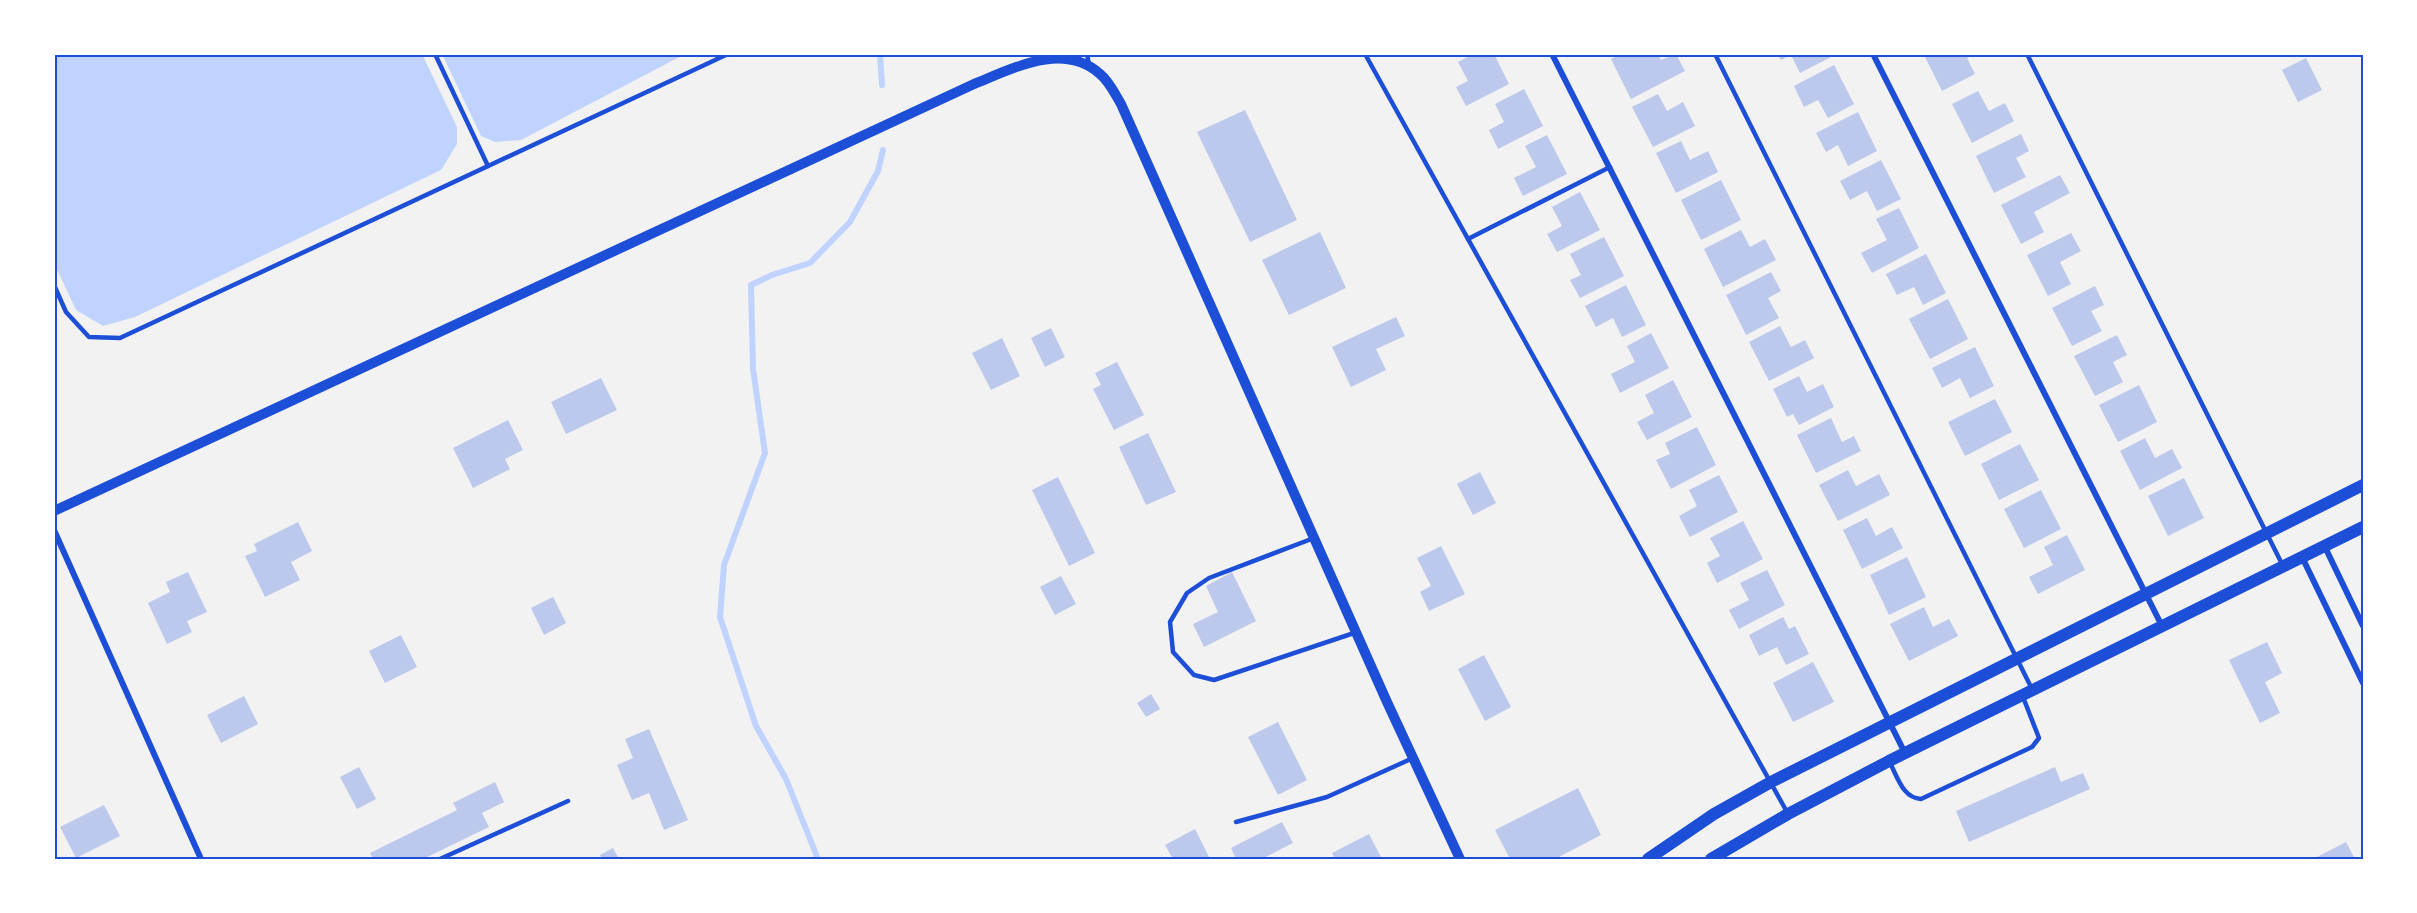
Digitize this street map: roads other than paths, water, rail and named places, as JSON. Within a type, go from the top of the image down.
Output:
[{"type":"main road","points":[[1648,859],[1714,814],[1771,782],[2363,485]]},
{"type":"main road","points":[[1711,859],[1788,814],[1889,761],[2363,527]]},
{"type":"street","points":[[1552,54],[1905,753]]},
{"type":"street","points":[[1874,54],[2162,626]]},
{"type":"street","points":[[54,511],[974,84],[1018,66],[1066,58],[1100,73],[1121,104],[1460,859]]},
{"type":"street","points":[[54,530],[201,859]]},
{"type":"street","points":[[2324,545],[2363,626]]},
{"type":"street","points":[[2302,556],[2363,683]]},
{"type":"lane","points":[[435,54],[488,166]]},
{"type":"lane","points":[[54,285],[66,312],[89,336],[120,338],[728,54]]},
{"type":"lane","points":[[1088,54],[1090,67]]},
{"type":"lane","points":[[1365,54],[1788,814]]},
{"type":"lane","points":[[1715,54],[2017,659],[2038,732],[2038,738],[2032,747],[1921,799],[1912,798],[1906,793],[1889,761]]},
{"type":"lane","points":[[2027,54],[2283,567]]},
{"type":"lane","points":[[1468,239],[1610,167]]},
{"type":"lane","points":[[1314,538],[1209,578],[1187,593],[1170,622],[1173,652],[1194,675],[1214,680],[1357,632]]},
{"type":"lane","points":[[1236,822],[1327,797],[1413,758]]},
{"type":"lane","points":[[440,859],[568,801]]},
{"type":"water","points":[[54,54],[422,54],[457,127],[457,144],[441,170],[135,317],[103,326],[76,310],[54,263]]},
{"type":"water","points":[[442,54],[685,54],[521,140],[495,142],[481,136]]},
{"type":"waterway","points":[[880,54],[882,85]]},
{"type":"waterway","points":[[818,859],[786,779],[756,726],[720,617],[724,565],[765,453],[753,369],[751,285],[772,275],[810,263],[850,222],[878,171],[883,150]]}]
